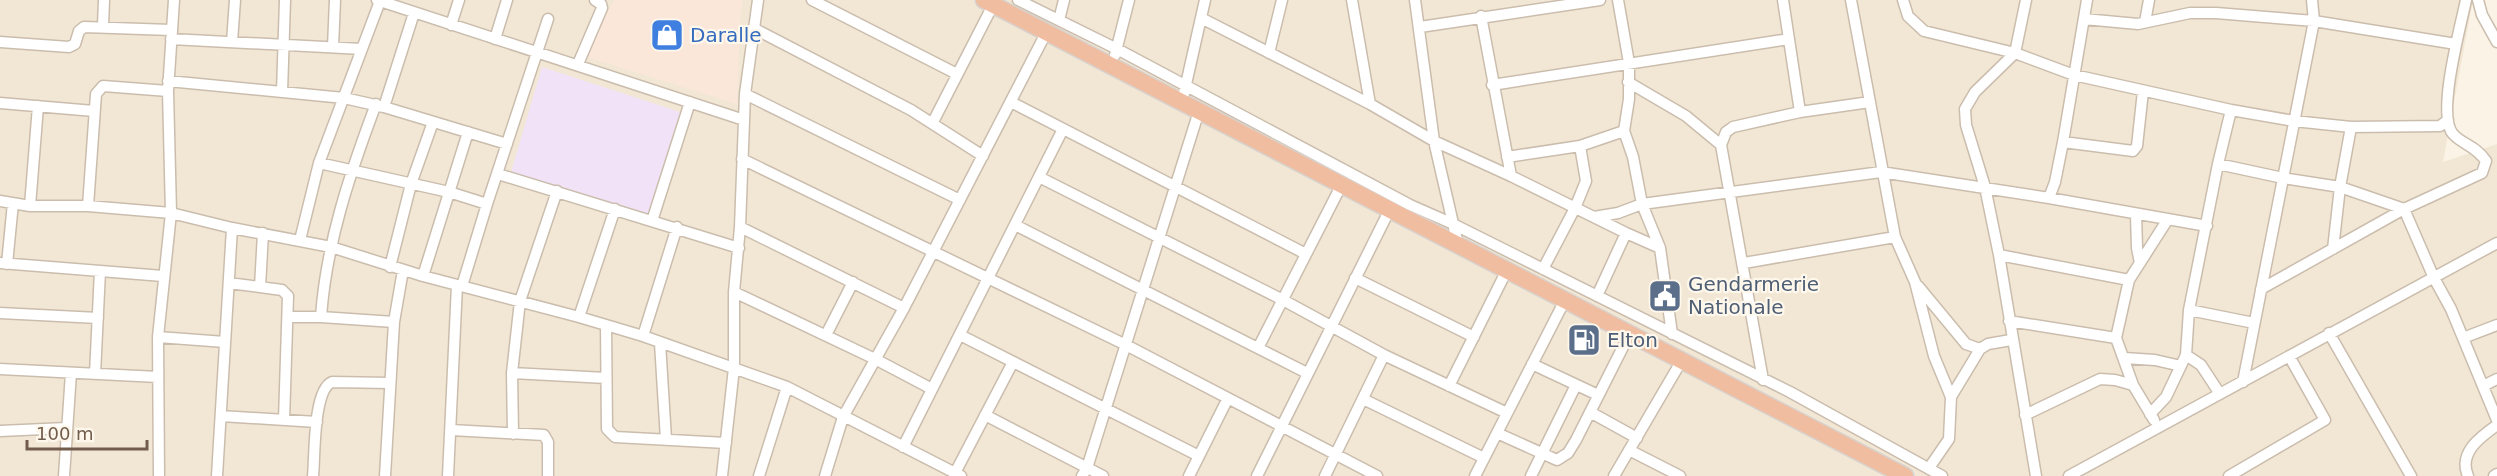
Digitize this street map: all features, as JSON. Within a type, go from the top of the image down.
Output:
[{"type":"highway","points":[[988,3],[1905,476]]},
{"type":"street","points":[[104,0],[104,26]]},
{"type":"street","points":[[159,476],[158,337],[171,213],[168,86],[174,0]]},
{"type":"street","points":[[232,42],[235,0]]},
{"type":"street","points":[[282,92],[285,0]]},
{"type":"street","points":[[333,48],[335,0]]},
{"type":"street","points":[[452,25],[459,0]]},
{"type":"street","points":[[495,39],[507,0]]},
{"type":"street","points":[[578,64],[602,8],[601,4],[594,0]]},
{"type":"street","points":[[722,476],[734,368],[734,292],[739,248],[745,94],[758,0]]},
{"type":"street","points":[[812,0],[957,75]]},
{"type":"street","points":[[1018,0],[1117,49],[1410,205],[1451,223],[1763,380],[1942,476]]},
{"type":"street","points":[[1059,20],[1064,0]]},
{"type":"street","points":[[1111,66],[1129,0]]},
{"type":"street","points":[[1182,102],[1205,0]]},
{"type":"street","points":[[1269,53],[1282,0]]},
{"type":"street","points":[[1352,0],[1370,104]]},
{"type":"street","points":[[1415,0],[1434,141],[1451,223],[1458,245]]},
{"type":"street","points":[[1420,27],[1538,5],[1600,0]]},
{"type":"street","points":[[1618,0],[1629,63],[1629,99],[1624,131],[1633,157],[1642,204],[1660,248],[1672,334]]},
{"type":"street","points":[[1783,0],[1800,112]]},
{"type":"street","points":[[1851,0],[1881,172],[1895,237],[1915,282],[1934,356],[1951,397],[1949,439],[1929,468]]},
{"type":"street","points":[[1903,0],[1908,16],[1924,31],[2015,53],[2074,75],[2143,91],[2294,121],[2351,127],[2440,126],[2448,120]]},
{"type":"street","points":[[2026,0],[2015,53],[1975,92],[1965,109],[1966,125],[1985,187],[1999,255],[2011,340],[2036,476]]},
{"type":"street","points":[[2049,198],[2064,142],[2087,0]]},
{"type":"street","points":[[2145,22],[2150,0]]},
{"type":"street","points":[[2242,382],[2314,21],[2312,0]]},
{"type":"street","points":[[2261,290],[2404,208],[2468,180],[2485,169],[2486,161],[2481,153],[2453,134],[2448,120],[2447,101],[2466,0]]},
{"type":"street","points":[[2478,0],[2482,15],[2497,42]]},
{"type":"street","points":[[300,240],[319,163],[379,1],[395,3],[414,13],[578,64],[744,120]]},
{"type":"street","points":[[933,122],[957,75],[988,3]]},
{"type":"street","points":[[321,317],[331,247],[351,172],[380,106],[414,13]]},
{"type":"street","points":[[2084,18],[2138,24],[2190,13],[2207,13],[2314,21],[2456,44]]},
{"type":"street","points":[[1481,16],[1511,176]]},
{"type":"street","points":[[1201,18],[1370,104],[1434,141],[1660,248]]},
{"type":"street","points":[[448,476],[460,286],[548,19]]},
{"type":"street","points":[[0,42],[69,47],[75,44],[81,28],[104,26],[232,42],[362,49]]},
{"type":"street","points":[[753,28],[933,122],[983,156]]},
{"type":"street","points":[[825,476],[843,417],[904,308],[1046,33]]},
{"type":"street","points":[[1492,84],[1789,39]]},
{"type":"street","points":[[1628,82],[1686,116],[1721,146]]},
{"type":"street","points":[[88,206],[96,94],[103,86],[168,86],[344,98],[380,106],[507,144]]},
{"type":"street","points":[[2064,142],[2133,151],[2138,146],[2143,91]]},
{"type":"street","points":[[745,94],[960,200]]},
{"type":"street","points":[[652,220],[690,102]]},
{"type":"street","points":[[1011,102],[1306,254]]},
{"type":"street","points":[[1763,380],[1744,263],[1721,146],[1726,132],[1733,128],[1800,112],[1870,102]]},
{"type":"street","points":[[0,103],[94,111]]},
{"type":"street","points":[[30,206],[38,106]]},
{"type":"street","points":[[2150,414],[2166,397],[2186,355],[2189,310],[2231,110]]},
{"type":"street","points":[[1084,472],[1199,111]]},
{"type":"street","points":[[390,267],[411,184],[433,122]]},
{"type":"street","points":[[2333,249],[2340,187],[2351,127]]},
{"type":"street","points":[[903,447],[1063,129]]},
{"type":"street","points":[[1507,157],[1580,146],[1624,131]]},
{"type":"street","points":[[423,276],[468,132]]},
{"type":"street","points":[[1543,269],[1575,208],[1586,181],[1580,146]]},
{"type":"street","points":[[742,159],[1126,345],[1227,400],[1377,476]]},
{"type":"street","points":[[319,163],[351,172],[449,192],[487,204]]},
{"type":"street","points":[[2218,164],[2340,187],[2404,208],[2434,278],[2451,309],[2497,420]]},
{"type":"street","points":[[1594,217],[1618,213],[1642,204],[1881,172],[1985,187],[2207,226]]},
{"type":"street","points":[[498,174],[677,227],[739,248]]},
{"type":"street","points":[[1039,177],[1283,300],[1384,355],[1508,413]]},
{"type":"street","points":[[1258,348],[1342,184]]},
{"type":"street","points":[[513,434],[512,373],[520,301],[557,191]]},
{"type":"street","points":[[0,201],[30,206],[88,206],[171,213],[232,228],[331,247],[390,267],[579,316],[787,387],[951,474],[1013,362]]},
{"type":"street","points":[[13,203],[4,264],[163,276]]},
{"type":"street","points":[[579,316],[615,209]]},
{"type":"street","points":[[1257,476],[1390,209]]},
{"type":"street","points":[[2136,215],[2136,248],[2140,263]]},
{"type":"street","points":[[2158,428],[2133,385],[2116,338],[2129,280],[2168,219]]},
{"type":"street","points":[[1015,225],[1307,373]]},
{"type":"street","points":[[643,336],[677,227]]},
{"type":"street","points":[[740,227],[904,308]]},
{"type":"street","points":[[218,476],[232,228]]},
{"type":"street","points":[[260,287],[263,233]]},
{"type":"street","points":[[1597,296],[1626,233]]},
{"type":"street","points":[[1744,263],[1895,237]]},
{"type":"street","points":[[2069,476],[2329,333],[2496,248]]},
{"type":"street","points":[[1999,255],[2129,280]]},
{"type":"street","points":[[385,476],[394,322],[403,270]]},
{"type":"street","points":[[1449,387],[1507,270]]},
{"type":"street","points":[[95,375],[100,271]]},
{"type":"street","points":[[1355,278],[1474,337]]},
{"type":"street","points":[[826,335],[853,282]]},
{"type":"street","points":[[1915,282],[1966,344],[1980,348]]},
{"type":"street","points":[[229,283],[287,292],[284,420]]},
{"type":"street","points":[[734,292],[875,359],[932,390]]},
{"type":"street","points":[[1475,476],[1565,300]]},
{"type":"street","points":[[2189,310],[2254,322]]},
{"type":"street","points":[[0,313],[98,318]]},
{"type":"street","points":[[288,317],[394,322]]},
{"type":"street","points":[[2008,321],[2116,338]]},
{"type":"street","points":[[606,325],[607,429],[609,434],[615,437],[726,443]]},
{"type":"street","points":[[2463,338],[2497,325]]},
{"type":"street","points":[[1497,433],[1557,460],[1563,458],[1576,440],[1630,333]]},
{"type":"street","points":[[2329,333],[2411,476]]},
{"type":"street","points":[[960,335],[1199,456]]},
{"type":"street","points":[[158,337],[225,342]]},
{"type":"street","points":[[1951,397],[1980,348],[1988,344],[2011,340]]},
{"type":"street","points":[[660,343],[666,439]]},
{"type":"street","points":[[1325,476],[1384,355]]},
{"type":"street","points":[[2186,355],[2202,365],[2220,394]]},
{"type":"street","points":[[2229,476],[2325,420],[2289,356]]},
{"type":"street","points":[[2124,358],[2155,360],[2181,366]]},
{"type":"street","points":[[1614,476],[1682,360]]},
{"type":"street","points":[[1532,364],[1598,395]]},
{"type":"street","points":[[0,369],[158,376]]},
{"type":"street","points":[[64,476],[71,373]]},
{"type":"street","points":[[512,373],[606,378]]},
{"type":"street","points":[[2025,415],[2100,379],[2133,385]]},
{"type":"street","points":[[2483,386],[2497,379]]},
{"type":"street","points":[[313,476],[317,422],[322,392],[326,384],[332,382],[390,383]]},
{"type":"street","points":[[1531,476],[1576,385]]},
{"type":"street","points":[[759,476],[787,387]]},
{"type":"street","points":[[1363,399],[1484,458]]},
{"type":"street","points":[[1189,476],[1227,400]]},
{"type":"street","points":[[1590,412],[1637,438]]},
{"type":"street","points":[[985,415],[1084,472],[1103,476]]},
{"type":"street","points":[[221,416],[317,422]]},
{"type":"street","points":[[2468,476],[2465,462],[2473,444],[2497,425]]},
{"type":"street","points":[[0,431],[66,428]]},
{"type":"street","points":[[451,430],[544,435],[547,438],[548,476]]},
{"type":"street","points":[[1629,450],[1680,476]]},
{"type":"street","points":[[2248,465],[2254,476]]},
{"type":"shaded area","points":[[0,0],[2473,0],[2443,162],[2497,144],[2497,476],[0,476]]},
{"type":"shaded area","name":"Daralle","points":[[614,0],[743,0],[740,15],[737,104],[584,56]]},
{"type":"shaded area","points":[[542,67],[680,112],[649,214],[511,172]]},
{"type":"place","name":"Daralle","points":[[667,35]]},
{"type":"place","name":"Gendarmerie Nationale","points":[[1665,296]]},
{"type":"place","name":"Elton","points":[[1584,340]]}]
